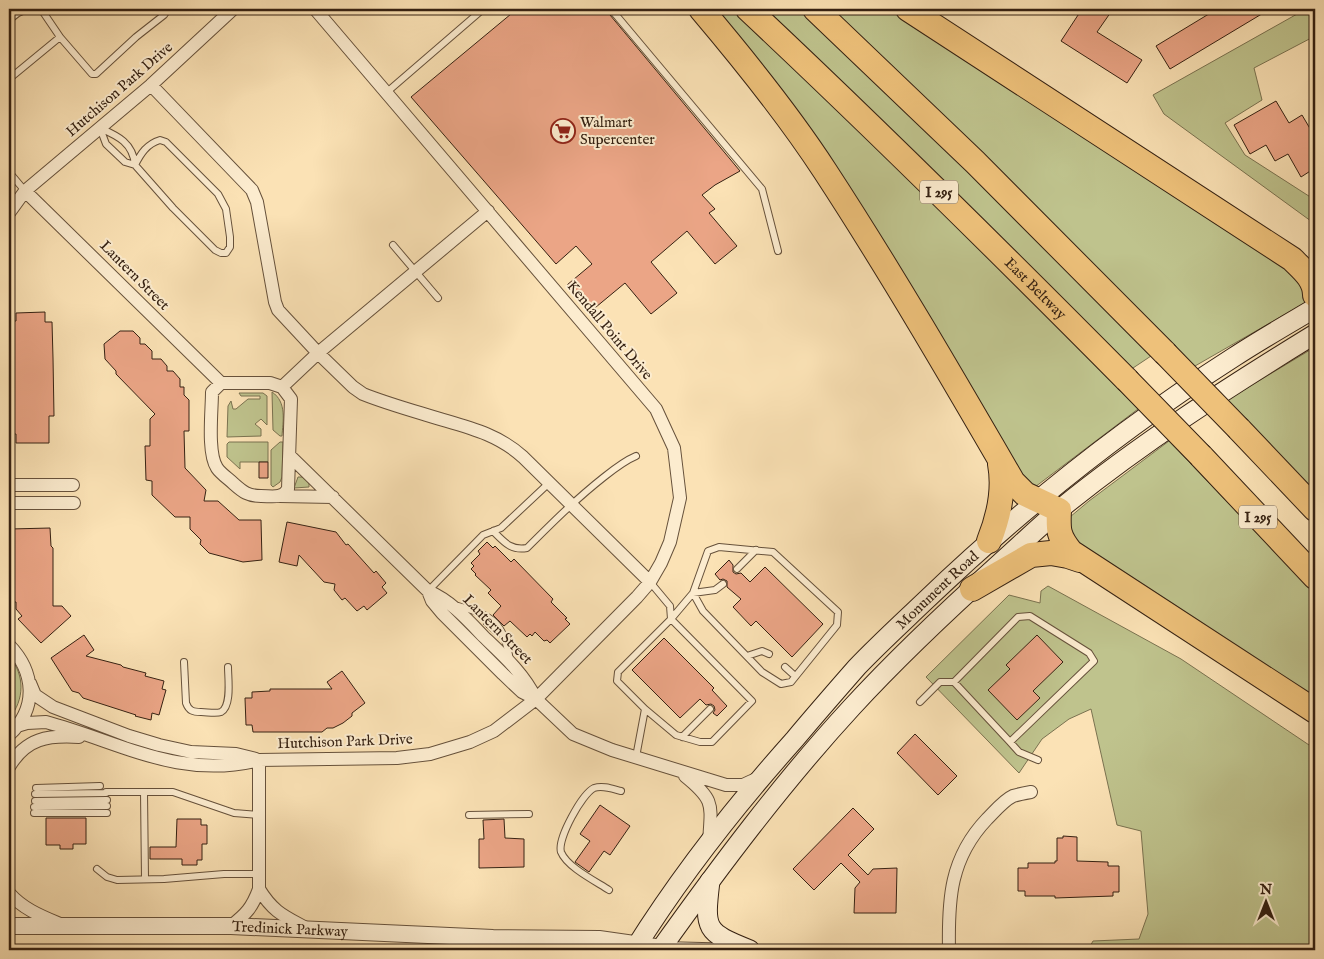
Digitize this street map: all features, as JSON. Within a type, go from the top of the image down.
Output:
[{"type":"highway","points":[[701,9],[769,92],[824,170],[874,249],[1013,482],[1025,494],[1059,510],[1058,530],[1062,541],[1071,552],[1315,711]]},
{"type":"highway","name":"East Beltway","points":[[748,9],[825,81],[992,244],[1201,456],[1315,577]]},
{"type":"highway","points":[[815,9],[975,162],[1165,353],[1315,509]]},
{"type":"highway","points":[[908,9],[1292,259],[1315,271]]},
{"type":"highway","points":[[1292,259],[1310,277],[1315,288],[1315,305]]},
{"type":"highway","points":[[989,541],[995,526],[1003,492],[999,458]]},
{"type":"highway","points":[[972,589],[1031,555],[1051,553],[1068,556],[1084,562]]},
{"type":"main road","name":"Monument Road","points":[[636,947],[709,844],[762,776],[871,653],[989,541],[1038,500],[1140,421],[1315,305]]},
{"type":"main road","name":"Monument Road","points":[[661,949],[710,880],[784,786],[852,706],[940,618],[1059,510],[1155,437],[1238,381],[1315,334]]},
{"type":"main road","points":[[710,880],[706,910],[708,922],[713,931],[726,940],[751,950]]},
{"type":"street","name":"Hutchison Park Drive","points":[[9,213],[25,191],[150,85],[233,9]]},
{"type":"street","name":"Kendall Point Drive","points":[[315,9],[656,409],[674,448],[680,498],[670,542],[661,562],[650,582],[637,597],[536,699]]},
{"type":"street","points":[[150,85],[252,190],[257,202],[275,302],[284,318],[318,353],[353,387],[363,394],[484,432],[507,443],[650,582]]},
{"type":"street","name":"Lantern Street","points":[[25,191],[221,383]]},
{"type":"street","points":[[282,387],[318,353],[488,211]]},
{"type":"street","points":[[280,496],[285,494],[288,489],[291,399],[282,387],[270,383],[221,383],[212,392],[211,449],[218,469],[245,494],[254,496],[333,497]]},
{"type":"street","name":"Lantern Street","points":[[290,456],[428,591],[432,601],[442,613],[503,674],[522,692],[536,699],[573,734],[612,750],[726,785],[743,785],[762,776]]},
{"type":"street","points":[[9,485],[74,485]]},
{"type":"street","points":[[9,503],[74,503]]},
{"type":"street","name":"Lantern Street","points":[[428,591],[441,596],[452,605],[529,684],[536,699]]},
{"type":"street","points":[[9,645],[26,668],[30,684],[28,706],[13,731]]},
{"type":"street","name":"Hutchison Park Drive","points":[[30,684],[35,695],[53,707],[129,736],[191,752],[236,754],[258,760]]},
{"type":"street","name":"Hutchison Park Drive","points":[[13,731],[27,723],[46,722],[156,759],[184,764],[237,765],[258,760],[397,758],[430,754],[470,742],[494,731],[536,699]]},
{"type":"street","points":[[9,767],[28,745],[45,738],[89,737]]},
{"type":"street","name":"Hutchison Park Drive","points":[[231,926],[248,912],[259,889],[258,760]]},
{"type":"street","points":[[677,769],[706,794],[710,804],[709,844]]},
{"type":"street","points":[[949,950],[948,915],[951,893],[954,875],[963,851],[976,831],[1011,797],[1032,792]]},
{"type":"street","points":[[259,889],[267,903],[275,911],[307,928]]},
{"type":"street","points":[[9,893],[17,902],[30,911],[65,926]]},
{"type":"street","name":"Tredinick Parkway","points":[[9,926],[307,928],[493,938],[599,939],[636,947],[661,949],[751,950]]},
{"type":"lane","points":[[9,20],[27,9]]},
{"type":"lane","points":[[41,9],[60,37],[92,74],[96,74],[136,37],[164,15],[168,9]]},
{"type":"lane","points":[[387,92],[481,9]]},
{"type":"lane","points":[[610,9],[762,189],[778,251]]},
{"type":"lane","points":[[9,78],[60,37]]},
{"type":"lane","points":[[100,128],[106,144],[125,162],[135,165],[173,208],[216,250],[226,253],[230,248],[230,237],[226,209],[218,194],[166,142],[160,140],[152,143],[142,152],[135,165]]},
{"type":"lane","points":[[100,128],[117,136],[134,153],[135,165]]},
{"type":"lane","points":[[9,172],[25,191]]},
{"type":"lane","points":[[393,245],[438,298]]},
{"type":"lane","points":[[493,531],[507,544],[518,549],[527,548],[571,504],[626,460],[636,456]]},
{"type":"lane","points":[[428,591],[484,535],[501,528],[549,483]]},
{"type":"lane","points":[[650,582],[670,606],[671,619],[752,701],[712,742],[700,742],[676,735],[617,681],[618,672],[671,619],[693,593],[708,551],[720,546],[773,552],[838,612],[837,625],[791,682],[781,684],[762,672],[704,611],[693,593]]},
{"type":"lane","points":[[737,569],[756,550]]},
{"type":"lane","points":[[693,593],[715,590],[723,584]]},
{"type":"lane","points":[[452,605],[490,617],[502,630],[507,643],[511,664]]},
{"type":"lane","points":[[920,702],[940,682],[954,682],[1018,617],[1030,616],[1089,653],[1094,661],[1010,742]]},
{"type":"lane","points":[[748,656],[762,651],[769,654]]},
{"type":"lane","points":[[184,662],[186,703],[188,709],[194,712],[220,712],[224,708],[228,702],[228,667]]},
{"type":"lane","points":[[785,667],[795,676]]},
{"type":"lane","points":[[954,682],[1019,752],[1038,760]]},
{"type":"lane","points":[[636,757],[645,708]]},
{"type":"lane","points":[[682,737],[710,709]]},
{"type":"lane","points":[[35,800],[100,786]]},
{"type":"lane","points":[[609,890],[568,863],[561,850],[562,834],[586,796],[595,788],[608,787],[621,791]]},
{"type":"lane","points":[[144,792],[145,880]]},
{"type":"lane","points":[[35,800],[107,801],[144,792],[173,792],[234,813],[259,815]]},
{"type":"lane","points":[[35,800],[107,801]]},
{"type":"lane","points":[[470,815],[530,814]]},
{"type":"lane","points":[[97,869],[107,877],[117,880],[259,874]]},
{"type":"green space","points":[[706,9],[732,9],[845,116],[1058,326],[1138,409],[1031,490]]},
{"type":"green space","points":[[759,9],[803,9],[871,70],[1154,354],[1130,370]]},
{"type":"green space","points":[[830,9],[899,9],[1296,269],[1310,300],[1195,366]]},
{"type":"green space","points":[[1306,9],[1315,9],[1315,36],[1254,68],[1262,100],[1225,123],[1245,155],[1315,200],[1315,224],[1164,114],[1153,95]]},
{"type":"green space","points":[[1315,347],[1315,492],[1227,400]]},
{"type":"green space","points":[[272,392],[277,396],[282,406],[282,436],[273,430]]},
{"type":"green space","points":[[239,393],[263,393],[267,396],[267,425],[261,419],[255,424],[261,429],[261,436],[227,437],[228,406],[231,401],[233,409],[236,409],[248,399],[260,399],[260,396],[241,396]]},
{"type":"green space","points":[[1169,441],[1315,594],[1315,706],[1082,553],[1064,522]]},
{"type":"green space","points":[[229,442],[268,442],[268,462],[240,462],[240,469],[227,457],[227,444]]},
{"type":"green space","points":[[280,442],[283,442],[282,477],[280,482],[273,487],[271,485],[271,450]]},
{"type":"green space","points":[[298,477],[302,477],[309,482],[309,487],[294,488]]},
{"type":"green space","points":[[1048,586],[1181,659],[1315,749],[1315,950],[1088,950],[1093,941],[1139,939],[1148,914],[1141,831],[1117,825],[1091,709],[1069,719],[1042,739],[1019,773],[926,677],[1009,595],[1040,603],[1041,591]]},
{"type":"green space","points":[[9,656],[18,671],[21,687],[18,703],[9,719]]},
{"type":"building","points":[[517,9],[605,9],[740,171],[715,185],[702,195],[715,209],[709,213],[737,246],[715,264],[687,231],[651,262],[677,293],[651,314],[625,283],[590,312],[567,285],[592,264],[576,246],[556,264],[411,97]]},
{"type":"building","points":[[1082,9],[1113,9],[1097,32],[1142,60],[1127,83],[1061,41]]},
{"type":"building","points":[[1217,9],[1270,9],[1170,69],[1156,46]]},
{"type":"building","points":[[1276,101],[1289,123],[1302,115],[1315,137],[1315,168],[1301,177],[1288,154],[1275,161],[1266,145],[1250,154],[1234,125]]},
{"type":"building","points":[[45,312],[45,322],[52,322],[54,416],[49,416],[49,443],[16,443],[16,434],[11,434],[13,397],[10,321],[16,321],[16,313]]},
{"type":"building","points":[[120,331],[133,331],[140,338],[140,344],[145,344],[152,351],[152,359],[161,359],[167,366],[167,371],[173,371],[180,379],[180,387],[184,387],[184,395],[189,400],[189,431],[184,431],[185,468],[206,490],[204,501],[218,501],[239,520],[261,520],[262,560],[243,562],[209,553],[200,544],[201,540],[190,529],[190,517],[175,517],[152,495],[152,481],[146,480],[145,446],[150,446],[150,419],[155,414],[116,374],[116,371],[105,359],[104,344]]},
{"type":"building","points":[[259,462],[268,462],[268,478],[259,478]]},
{"type":"building","points":[[287,522],[336,532],[346,545],[348,544],[374,573],[376,571],[386,583],[382,587],[387,593],[367,610],[364,606],[357,611],[345,598],[342,600],[334,590],[335,584],[324,582],[299,555],[297,566],[279,562]]},
{"type":"building","points":[[50,528],[51,546],[53,548],[53,606],[62,606],[71,616],[41,643],[18,619],[22,616],[16,609],[16,602],[11,602],[10,529]]},
{"type":"building","points":[[487,542],[493,548],[495,546],[511,562],[514,559],[553,599],[551,602],[567,618],[565,619],[570,624],[550,643],[547,640],[544,641],[535,632],[532,636],[530,634],[527,637],[510,621],[504,626],[493,615],[501,606],[488,593],[491,590],[471,569],[474,566],[471,563],[480,554],[478,551]]},
{"type":"building","points":[[729,560],[733,565],[733,572],[736,574],[741,573],[750,582],[765,567],[823,624],[792,657],[756,621],[751,626],[733,607],[741,599],[727,587],[727,581],[720,580],[715,574]]},
{"type":"building","points":[[486,622],[497,634],[495,635],[483,624]]},
{"type":"building","points":[[84,635],[94,650],[86,656],[146,673],[145,676],[164,681],[162,689],[166,690],[159,715],[152,713],[151,720],[135,716],[83,698],[79,693],[72,691],[51,658]]},
{"type":"building","points":[[1037,635],[1063,662],[1033,691],[1040,698],[1017,720],[988,690],[1010,669],[1006,665]]},
{"type":"building","points":[[664,638],[714,688],[712,690],[727,706],[717,716],[713,713],[715,710],[714,706],[711,704],[706,705],[700,699],[680,718],[632,670]]},
{"type":"building","points":[[342,671],[365,703],[343,723],[333,728],[327,728],[322,732],[253,732],[252,725],[246,725],[245,698],[252,698],[252,692],[270,691],[270,689],[332,689],[327,682]]},
{"type":"building","points":[[915,734],[957,776],[938,795],[897,753]]},
{"type":"building","points":[[600,805],[630,826],[610,855],[604,851],[589,872],[575,862],[590,841],[580,834]]},
{"type":"building","points":[[853,808],[874,829],[848,855],[868,875],[873,869],[897,868],[896,913],[854,913],[855,888],[860,882],[841,863],[814,890],[793,869]]},
{"type":"building","points":[[46,818],[86,818],[86,844],[73,844],[73,849],[60,849],[60,845],[46,845]]},
{"type":"building","points":[[177,819],[201,819],[201,825],[207,825],[207,844],[202,844],[202,860],[197,860],[197,865],[182,865],[182,859],[150,859],[150,847],[176,847]]},
{"type":"building","points":[[504,819],[505,838],[524,839],[524,867],[479,868],[479,839],[484,839],[483,820]]},
{"type":"building","points":[[1063,836],[1077,837],[1077,861],[1108,862],[1108,866],[1119,866],[1119,892],[1113,892],[1113,896],[1055,898],[1055,896],[1025,896],[1025,891],[1018,891],[1018,868],[1028,868],[1028,863],[1055,863],[1057,861],[1057,838],[1063,838]]},
{"type":"place","name":"Walmart Supercenter","points":[[563,131]]}]
